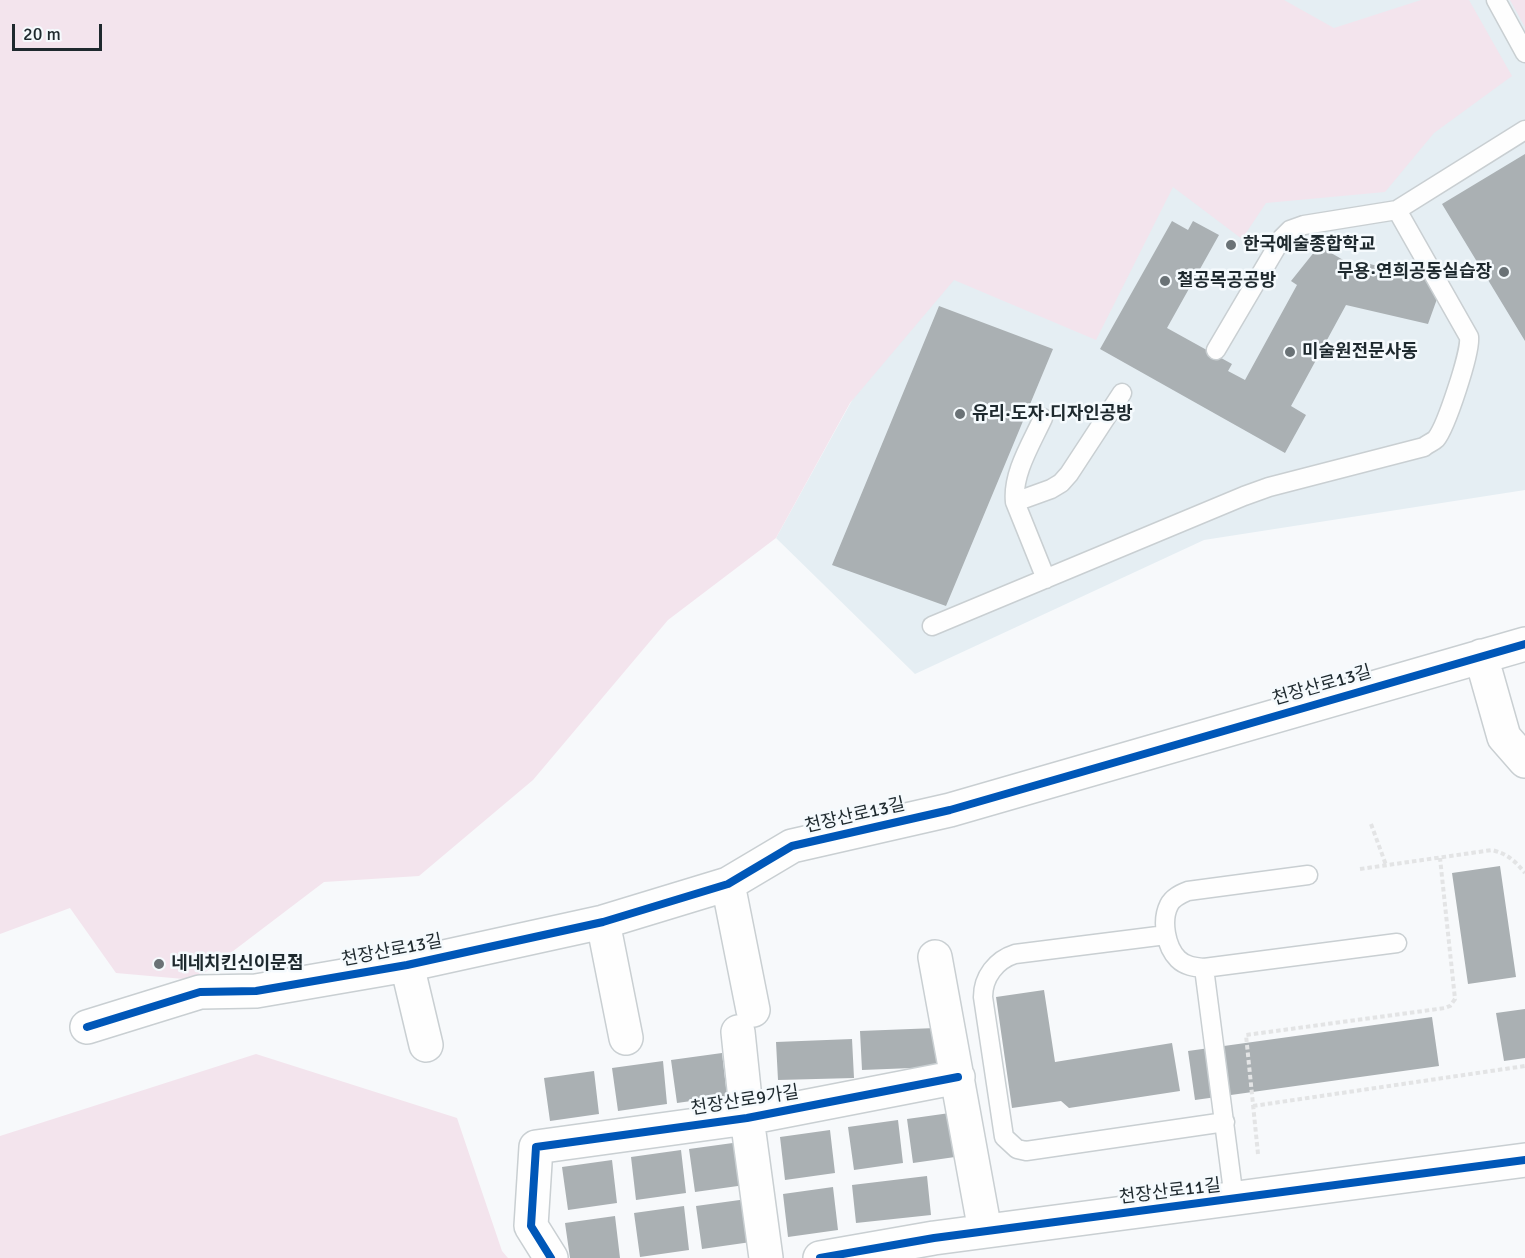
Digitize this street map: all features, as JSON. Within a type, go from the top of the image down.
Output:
[{"type":"street","name":"천장산로13길","points":[[87,1027],[200,992],[256,991],[407,965],[603,922],[728,884],[792,846],[950,810],[1525,644]]},
{"type":"street","points":[[1481,657],[1504,737],[1525,761]]},
{"type":"street","name":"천장산로9가길","points":[[728,884],[746,1021],[747,1118],[766,1258]]},
{"type":"street","points":[[603,922],[626,1038]]},
{"type":"street","points":[[935,957],[986,1232]]},
{"type":"street","name":"천장산로13길","points":[[407,965],[426,1045]]},
{"type":"street","name":"천장산로9가길","points":[[550,1258],[531,1226],[536,1147],[747,1118],[958,1077]]},
{"type":"street","name":"천장산로11길","points":[[820,1258],[935,1248],[986,1232],[1525,1160]]},
{"type":"lane","points":[[1496,0],[1525,53]]},
{"type":"lane","points":[[1216,350],[1282,238],[1290,230],[1304,225],[1396,210],[1525,130]]},
{"type":"lane","points":[[932,626],[1244,496],[1269,487],[1424,447],[1435,440],[1443,426],[1467,358],[1469,337],[1396,210]]},
{"type":"lane","points":[[1015,502],[1060,483],[1069,474],[1122,393]]},
{"type":"lane","points":[[1042,418],[1016,479],[1014,492],[1015,502],[1046,579]]},
{"type":"lane","points":[[1308,875],[1188,891],[1178,895],[1169,904],[1166,918],[1169,948],[1179,960],[1190,967],[1204,968],[1397,943]]},
{"type":"lane","points":[[1166,935],[1015,954],[1003,958],[988,975],[983,986],[983,998],[1004,1137],[1017,1149],[1026,1151],[1225,1122]]},
{"type":"lane","points":[[1204,968],[1234,1199]]},
{"type":"path","points":[[1371,824],[1386,865]]},
{"type":"path","points":[[1360,869],[1492,850],[1503,852],[1512,858],[1525,873]]},
{"type":"path","points":[[1258,1154],[1246,1035],[1436,1010],[1450,1006],[1455,999],[1440,858]]},
{"type":"path","points":[[1253,1106],[1525,1066]]},
{"type":"shaded area","points":[[0,0],[1284,0],[1334,28],[1421,0],[1469,0],[1512,76],[1434,133],[1385,192],[1266,203],[1242,239],[1173,187],[1096,340],[954,280],[850,403],[776,538],[668,620],[533,780],[419,876],[324,882],[195,980],[116,973],[70,908],[0,934]]},
{"type":"shaded area","name":"한국예술종합학교","points":[[1073,0],[1525,0],[1525,490],[1204,540],[915,674],[776,538]]},
{"type":"shaded area","points":[[1510,0],[1525,0],[1525,27]]},
{"type":"shaded area","points":[[256,1054],[457,1118],[502,1251],[508,1258],[0,1258],[0,1136]]},
{"type":"building","name":"무용·연희공동실습장","points":[[1525,154],[1525,341],[1442,204]]},
{"type":"building","points":[[1172,221],[1188,230],[1193,221],[1219,235],[1167,328],[1232,364],[1228,371],[1245,380],[1297,285],[1291,281],[1319,246],[1345,261],[1369,268],[1370,264],[1429,280],[1437,299],[1428,324],[1346,305],[1291,406],[1306,415],[1285,453],[1100,349]]},
{"type":"building","name":"유리·도자·디자인공방","points":[[939,306],[1053,349],[946,606],[832,565]]},
{"type":"building","points":[[1500,866],[1516,977],[1468,984],[1452,873]]},
{"type":"building","points":[[1044,990],[1055,1062],[1172,1043],[1180,1091],[1069,1108],[1061,1101],[1012,1108],[996,997]]},
{"type":"building","points":[[1525,1009],[1525,1058],[1504,1061],[1496,1013]]},
{"type":"building","points":[[1432,1017],[1439,1066],[1195,1100],[1188,1051]]},
{"type":"building","points":[[936,1028],[937,1067],[862,1070],[860,1031]]},
{"type":"building","points":[[852,1039],[854,1078],[778,1080],[776,1042]]},
{"type":"building","points":[[722,1053],[727,1096],[677,1103],[671,1060]]},
{"type":"building","points":[[663,1061],[667,1104],[618,1111],[612,1068]]},
{"type":"building","points":[[594,1071],[599,1114],[550,1121],[544,1078]]},
{"type":"building","points":[[957,1112],[962,1156],[913,1163],[907,1119]]},
{"type":"building","points":[[898,1120],[903,1163],[854,1170],[848,1127]]},
{"type":"building","points":[[830,1130],[835,1173],[785,1180],[780,1137]]},
{"type":"building","points":[[740,1142],[745,1185],[695,1192],[689,1149]]},
{"type":"building","points":[[681,1150],[686,1193],[636,1200],[631,1157]]},
{"type":"building","points":[[612,1160],[617,1203],[568,1210],[562,1167]]},
{"type":"building","points":[[927,1176],[931,1215],[856,1223],[852,1185]]},
{"type":"building","points":[[833,1187],[838,1230],[788,1237],[783,1194]]},
{"type":"building","points":[[747,1199],[751,1242],[702,1249],[696,1206]]},
{"type":"building","points":[[684,1206],[689,1250],[640,1257],[634,1213]]},
{"type":"building","points":[[615,1216],[620,1258],[570,1258],[565,1223]]},
{"type":"cycle path","points":[[87,1027],[200,992],[256,991],[407,965],[603,922],[728,884],[792,846],[950,810],[1525,644]]},
{"type":"cycle path","points":[[551,1258],[531,1226],[536,1147],[747,1118],[958,1077]]},
{"type":"cycle path","points":[[820,1258],[934,1238],[1525,1160]]},
{"type":"place","name":"한국예술종합학교","points":[[1231,245]]},
{"type":"place","name":"무용·연희공동실습장","points":[[1504,272]]},
{"type":"place","name":"철공목공공방","points":[[1165,281]]},
{"type":"place","name":"미술원전문사동","points":[[1290,352]]},
{"type":"place","name":"유리·도자·디자인공방","points":[[960,414]]},
{"type":"place","name":"네네치킨신이문점","points":[[159,964]]}]
